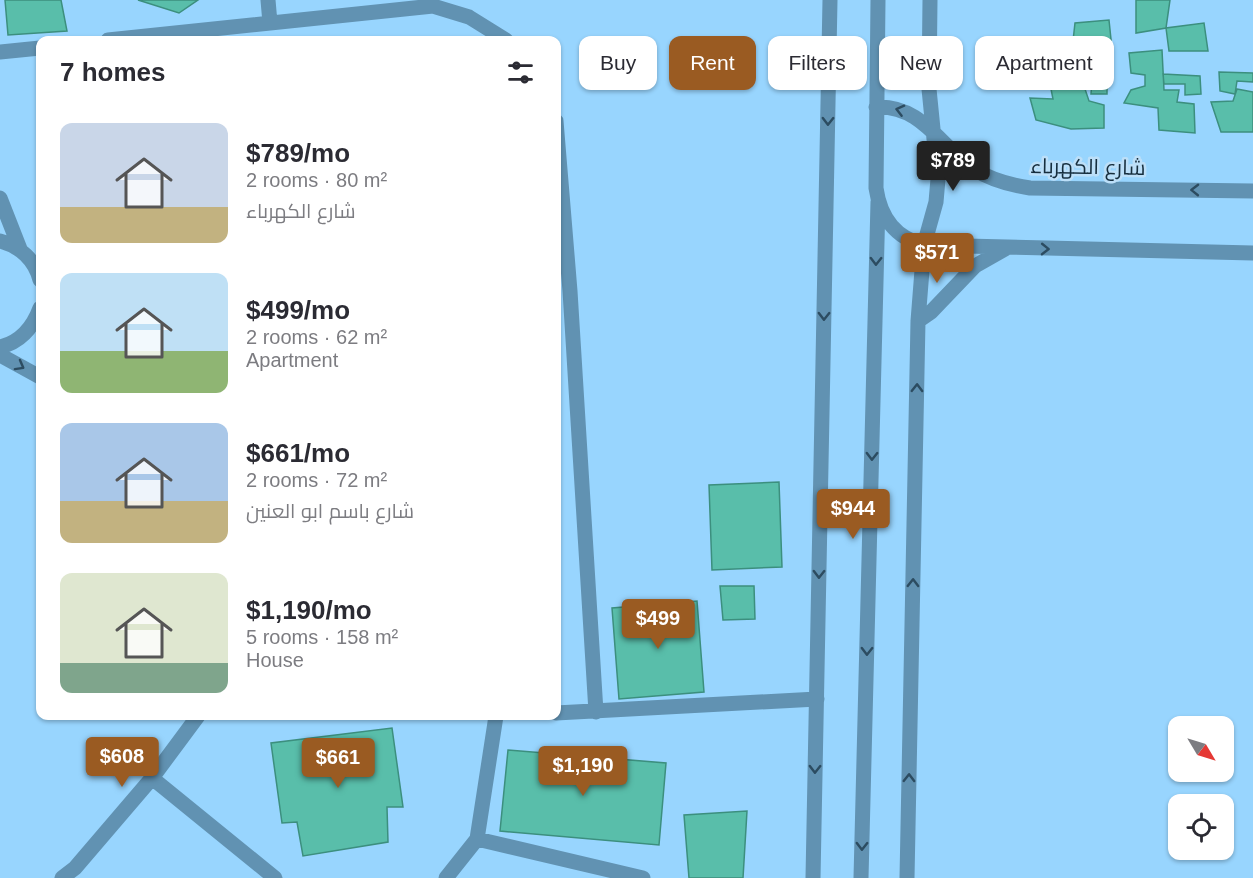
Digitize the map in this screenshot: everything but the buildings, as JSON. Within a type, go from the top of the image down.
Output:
[{"type":"street","points":[[268,0],[270,23]]},
{"type":"street","points":[[813,878],[830,0]]},
{"type":"street","points":[[861,878],[878,202],[876,107],[878,0]]},
{"type":"street","points":[[907,878],[918,321],[924,245],[936,202],[935,133],[929,89],[930,0]]},
{"type":"street","points":[[146,36],[433,6],[469,17],[500,36]]},
{"type":"street","points":[[0,52],[36,48]]},
{"type":"street","name":"شارع الكهرباء","points":[[876,107],[909,112],[974,169],[1010,185],[1030,188],[1253,191]]},
{"type":"street","points":[[561,182],[597,712]]},
{"type":"street","points":[[0,198],[20,249]]},
{"type":"street","points":[[878,202],[891,227],[902,236],[924,245],[1253,253]]},
{"type":"street","points":[[0,241],[20,249],[31,259],[36,271]]},
{"type":"street","points":[[918,321],[932,312],[975,267],[1008,248]]},
{"type":"street","points":[[0,347],[23,336],[36,319]]},
{"type":"street","points":[[0,355],[36,375]]},
{"type":"street","points":[[561,713],[817,699]]},
{"type":"street","points":[[62,878],[75,868],[152,778],[195,720]]},
{"type":"street","points":[[447,878],[477,839],[495,720]]},
{"type":"street","points":[[152,778],[275,878]]},
{"type":"street","points":[[477,839],[600,873],[642,878]]}]
